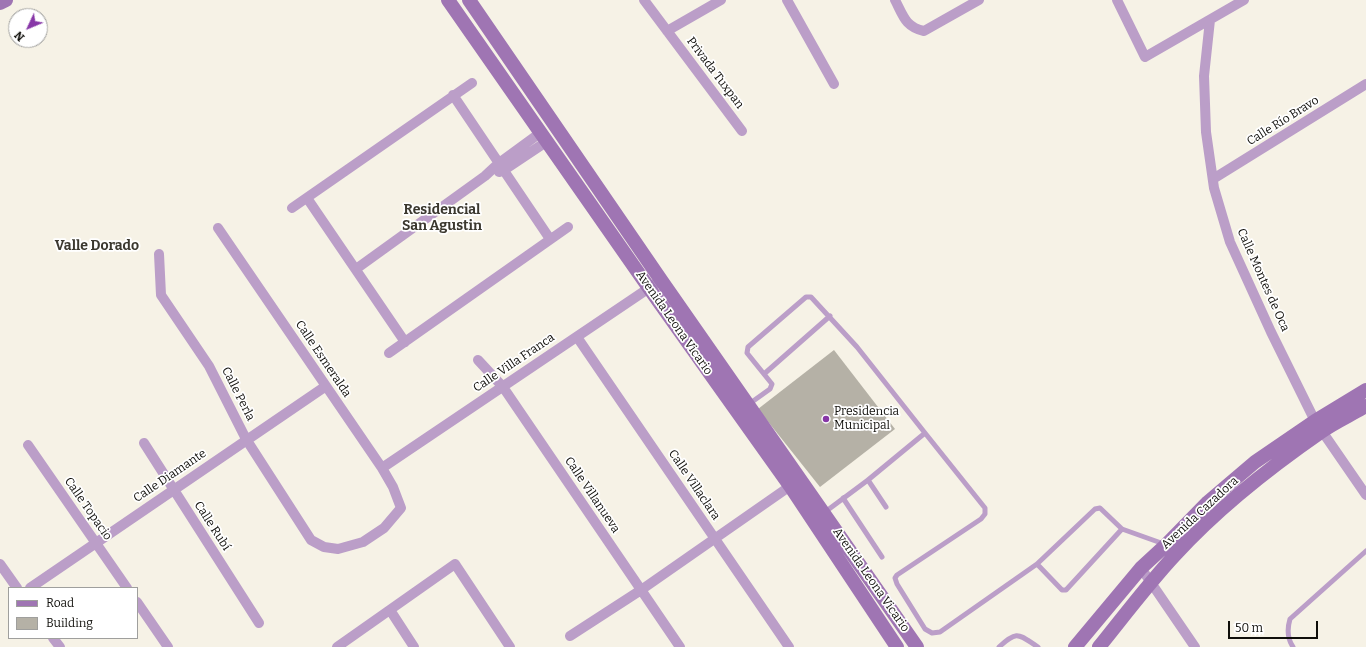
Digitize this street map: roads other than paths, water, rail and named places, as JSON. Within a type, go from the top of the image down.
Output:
[{"type":"street","points":[[0,3],[6,0]]},
{"type":"street","name":"Avenida Leona Vicario","points":[[448,0],[649,288],[795,483],[824,512],[917,647]]},
{"type":"street","name":"Avenida Leona Vicario","points":[[469,0],[661,280],[749,404],[795,483],[897,647]]},
{"type":"street","name":"Privada Tuxpan","points":[[644,0],[742,131]]},
{"type":"street","points":[[667,31],[721,0]]},
{"type":"street","points":[[787,0],[834,84]]},
{"type":"street","points":[[895,0],[907,23],[914,29],[924,31],[979,0]]},
{"type":"street","points":[[1117,0],[1145,57],[1244,0]]},
{"type":"street","name":"Calle Montes de Oca","points":[[1210,20],[1204,76],[1206,132],[1214,188],[1230,242],[1271,332],[1319,426],[1366,495]]},
{"type":"street","points":[[292,208],[472,83]]},
{"type":"street","name":"Calle Río Bravo","points":[[1213,179],[1366,84]]},
{"type":"street","points":[[453,95],[550,239]]},
{"type":"street","points":[[356,269],[485,176],[543,137]]},
{"type":"street","points":[[307,198],[405,342]]},
{"type":"street","points":[[389,353],[568,227]]},
{"type":"street","name":"Calle Esmeralda","points":[[218,228],[382,468],[393,487],[400,508]]},
{"type":"street","name":"Calle Perla","points":[[159,254],[161,295],[209,366],[246,439],[311,540],[324,547],[338,549],[363,542],[384,528],[400,508]]},
{"type":"street","name":"Calle Villa Franca","points":[[382,468],[661,280]]},
{"type":"street","name":"Calle Villaclara","points":[[577,337],[789,647]]},
{"type":"street","name":"Calle Villanueva","points":[[478,360],[502,387],[680,647]]},
{"type":"street","name":"Calle Diamante","points":[[31,587],[246,439],[326,386]]},
{"type":"street","name":"Avenida Cazadora","points":[[1075,647],[1141,568],[1171,549],[1214,516],[1319,426],[1366,390]]},
{"type":"street","name":"Avenida Cazadora","points":[[1319,426],[1366,406]]},
{"type":"street","name":"Calle Rubí","points":[[144,443],[259,623]]},
{"type":"street","name":"Calle Topacio","points":[[28,445],[126,587]]},
{"type":"street","points":[[570,636],[641,590],[795,483]]},
{"type":"street","name":"Avenida Cazadora","points":[[1099,647],[1151,582],[1171,549]]},
{"type":"street","points":[[0,564],[16,587]]},
{"type":"street","points":[[337,647],[455,564],[510,647]]},
{"type":"street","points":[[1141,568],[1195,647]]},
{"type":"street","points":[[138,603],[168,647]]},
{"type":"street","points":[[390,610],[414,647]]},
{"type":"street","points":[[54,639],[60,647]]},
{"type":"lane","points":[[749,404],[772,387],[772,384],[747,353],[748,346],[806,297],[812,296],[857,347],[985,508],[985,514],[981,519],[897,575],[895,578],[897,584],[925,628],[932,634],[940,632],[1037,564],[1095,509],[1100,508],[1122,529],[1171,549]]},
{"type":"lane","points":[[764,374],[830,316]]},
{"type":"lane","points":[[824,512],[868,480],[925,433]]},
{"type":"lane","points":[[868,480],[886,506]]},
{"type":"lane","points":[[843,498],[882,557]]},
{"type":"lane","points":[[1037,564],[1062,590],[1066,590],[1122,529]]},
{"type":"lane","points":[[1293,647],[1287,629],[1290,619],[1366,551]]},
{"type":"lane","points":[[999,647],[1014,635],[1019,635],[1038,647]]},
{"type":"place","name":"Presidencia Municipal","points":[[826,419]]},
{"type":"district","name":"Residencial San Agustin","points":[[442,218]]},
{"type":"district","name":"Valle Dorado","points":[[97,246]]}]
